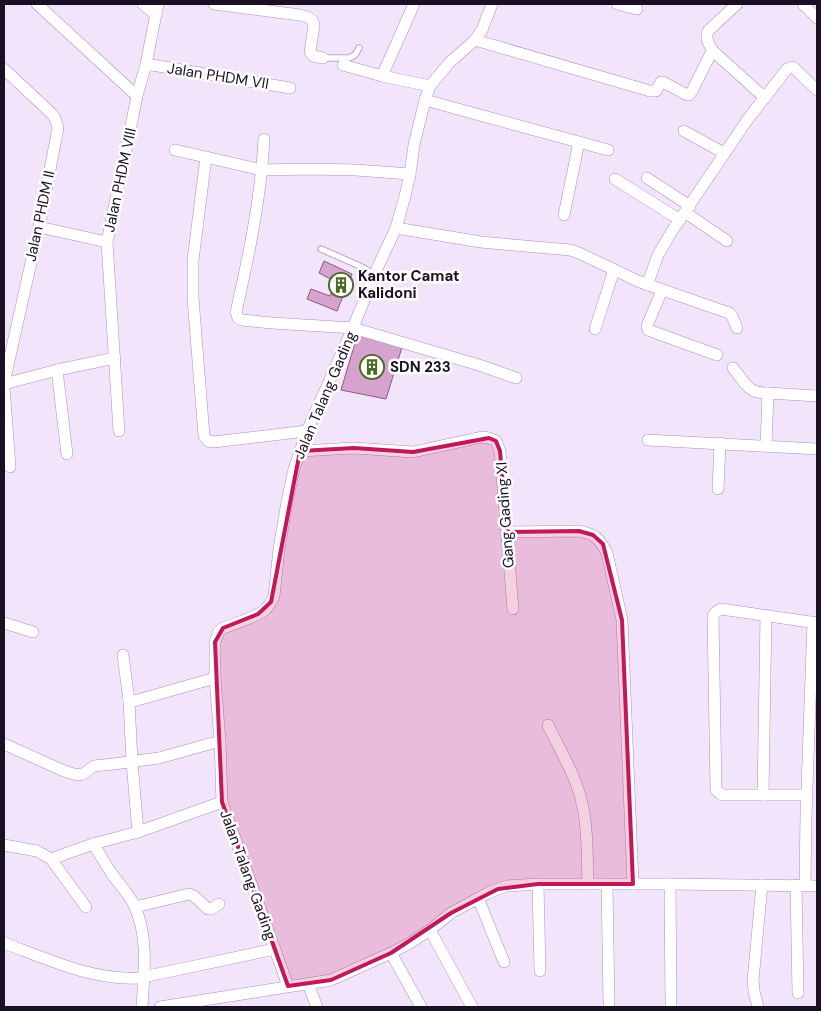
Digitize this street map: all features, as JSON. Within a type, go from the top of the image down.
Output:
[{"type":"street","points":[[38,4],[137,96]]},
{"type":"street","points":[[143,4],[157,9]]},
{"type":"street","points":[[214,4],[300,15],[310,18],[314,25],[310,52],[313,56],[324,58]]},
{"type":"street","points":[[382,76],[414,4]]},
{"type":"street","name":"Jalan Talang Gading","points":[[288,986],[222,802],[215,678],[215,642],[219,631],[265,610],[274,596],[287,502],[294,469],[307,431],[396,228],[410,174],[414,145],[430,86],[449,63],[475,40],[482,30],[492,4]]},
{"type":"street","points":[[617,4],[637,9]]},
{"type":"street","points":[[737,4],[708,31],[706,37],[713,51],[765,98]]},
{"type":"street","points":[[803,4],[817,18]]},
{"type":"street","name":"Jalan PHDM VIII","points":[[119,431],[107,242],[157,9]]},
{"type":"street","points":[[475,40],[650,91],[656,91],[661,82],[664,82],[687,95],[692,91],[713,51]]},
{"type":"street","name":"Jalan PHDM VII","points":[[146,64],[290,88]]},
{"type":"street","points":[[343,65],[382,76],[430,86]]},
{"type":"street","points":[[647,285],[658,255],[685,213],[748,119],[787,69],[794,68],[817,90]]},
{"type":"street","name":"Jalan PHDM II","points":[[4,69],[52,114],[57,122],[57,135],[39,227],[4,384],[10,467]]},
{"type":"street","points":[[425,100],[608,150]]},
{"type":"street","points":[[684,131],[724,153]]},
{"type":"street","points":[[264,139],[262,170],[253,233],[236,312],[238,318],[272,324],[353,328],[479,365],[516,378]]},
{"type":"street","points":[[564,214],[579,142]]},
{"type":"street","points":[[175,150],[262,170],[356,170],[410,174]]},
{"type":"street","points":[[206,157],[193,260],[193,298],[204,436],[208,442],[213,442],[307,431]]},
{"type":"street","points":[[647,178],[685,213]]},
{"type":"street","points":[[615,179],[685,213],[727,241]]},
{"type":"street","points":[[39,227],[107,242]]},
{"type":"street","points":[[396,228],[481,242],[570,250],[647,285],[728,313],[732,316],[737,328]]},
{"type":"street","points":[[594,329],[614,270]]},
{"type":"street","points":[[662,290],[647,326],[648,330],[717,355]]},
{"type":"street","points":[[4,384],[114,358]]},
{"type":"street","points":[[733,368],[745,386],[751,390],[761,393],[817,396]]},
{"type":"street","points":[[57,370],[67,454]]},
{"type":"street","points":[[766,446],[768,393]]},
{"type":"street","name":"Gang Gading XI","points":[[300,451],[354,448],[412,452],[482,437],[496,441],[500,451],[513,610]]},
{"type":"street","points":[[648,440],[817,448]]},
{"type":"street","points":[[718,489],[720,444]]},
{"type":"street","points":[[507,532],[579,531],[596,537],[603,544],[607,552],[622,620],[633,884]]},
{"type":"street","points":[[798,993],[806,885],[807,795],[813,740],[815,623],[721,609],[713,616],[716,790],[722,795],[807,795]]},
{"type":"street","points":[[763,795],[766,615]]},
{"type":"street","points":[[4,623],[33,632]]},
{"type":"street","points":[[123,655],[129,701],[138,832]]},
{"type":"street","points":[[129,701],[215,678]]},
{"type":"street","points":[[548,725],[576,783],[582,802],[585,821],[588,884]]},
{"type":"street","points":[[4,744],[77,775],[83,774],[94,766],[159,758],[220,741]]},
{"type":"street","points":[[51,859],[95,847],[222,802]]},
{"type":"street","points":[[4,845],[37,851],[51,859],[86,906]]},
{"type":"street","points":[[95,847],[133,903],[141,927],[144,942],[142,1007]]},
{"type":"street","points":[[538,884],[540,971]]},
{"type":"street","points":[[160,1007],[331,980],[410,943],[451,913],[488,892],[506,886],[538,884],[806,885]]},
{"type":"street","points":[[607,884],[609,1004]]},
{"type":"street","points":[[670,884],[671,1007]]},
{"type":"street","points":[[758,1007],[753,980],[762,885]]},
{"type":"street","points":[[135,907],[189,894],[194,896],[208,909],[219,904]]},
{"type":"street","points":[[478,898],[504,962]]},
{"type":"street","points":[[430,930],[472,1007]]},
{"type":"street","points":[[4,943],[85,972],[128,978],[138,978],[275,949]]},
{"type":"street","points":[[391,953],[421,1007]]},
{"type":"street","points":[[308,984],[317,1007]]},
{"type":"lane","points":[[324,58],[349,58],[355,55],[359,48]]},
{"type":"lane","points":[[321,249],[374,275]]},
{"type":"highlighted area","points":[[489,438],[496,441],[500,451],[507,532],[579,531],[593,535],[603,544],[622,620],[633,884],[538,884],[498,889],[451,913],[391,953],[331,980],[288,986],[222,802],[215,642],[223,628],[258,614],[271,602],[300,451],[354,448],[413,452]]},
{"type":"building","name":"Kantor Camat Kalidoni","points":[[324,261],[352,274],[337,311],[307,299],[311,289],[330,296],[336,282],[319,273]]},
{"type":"building","name":"SDN 233","points":[[358,333],[403,344],[386,399],[341,390]]},
{"type":"place","name":"Kantor Camat Kalidoni","points":[[341,285]]},
{"type":"place","name":"SDN 233","points":[[372,367]]}]
